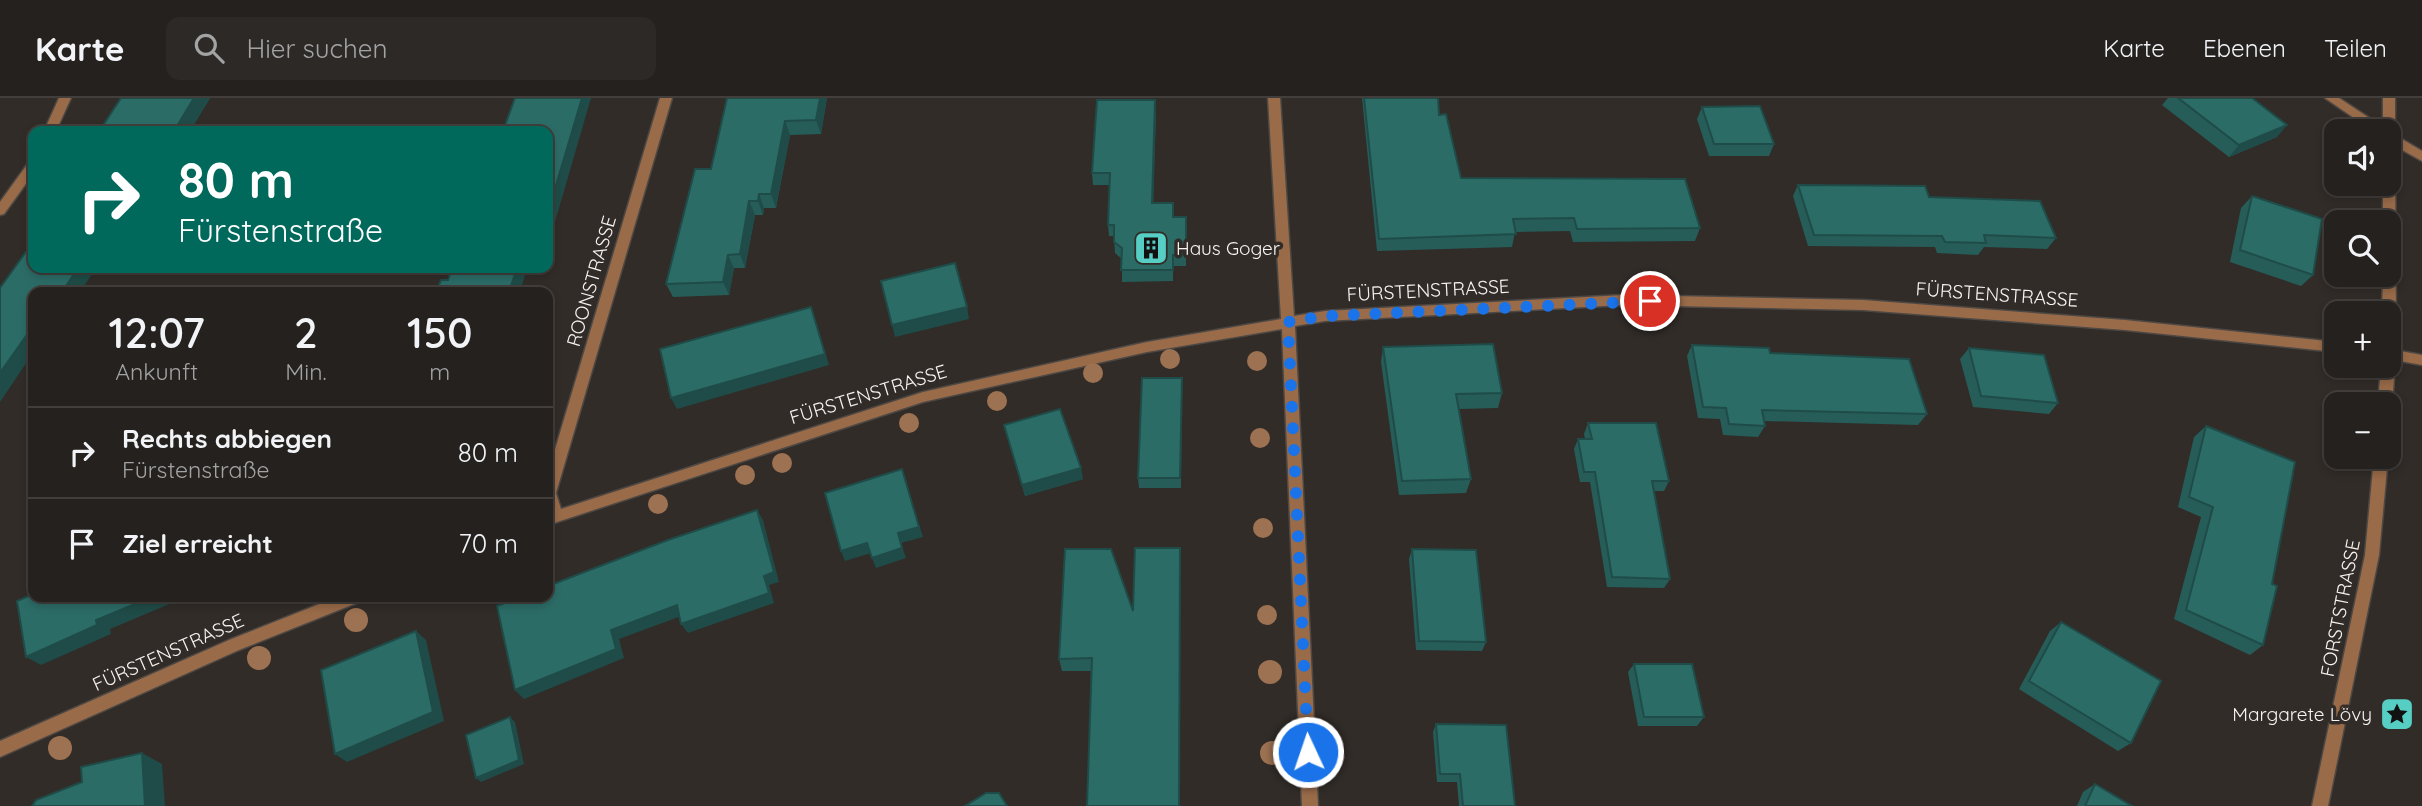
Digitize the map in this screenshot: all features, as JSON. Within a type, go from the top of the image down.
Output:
[{"type":"street","points":[[52,126],[65,98]]},
{"type":"street","name":"ROONSTRASSE","points":[[553,479],[666,98]]},
{"type":"street","points":[[1274,98],[1288,322],[1310,806]]},
{"type":"street","points":[[2331,98],[2363,119]]},
{"type":"street","points":[[2388,119],[2389,98]]},
{"type":"street","points":[[2401,144],[2422,157]]},
{"type":"street","points":[[0,211],[28,172]]},
{"type":"street","points":[[2388,196],[2389,301]]},
{"type":"street","name":"FÜRSTENSTRASSE","points":[[553,517],[923,397],[1147,348],[1325,316],[1624,300],[1850,304],[2125,325],[2324,346]]},
{"type":"street","points":[[2401,356],[2422,360]]},
{"type":"street","name":"FORSTSTRASSE","points":[[2320,806],[2372,555],[2380,469]]},
{"type":"street","name":"FÜRSTENSTRASSE","points":[[0,749],[234,645],[342,602]]},
{"type":"building","points":[[121,98],[194,98],[177,126],[103,126]]},
{"type":"building","points":[[515,98],[582,98],[553,195],[553,126],[505,126]]},
{"type":"building","points":[[727,98],[820,98],[816,120],[785,121],[771,194],[759,194],[758,201],[749,201],[740,254],[728,255],[723,282],[666,284],[695,169],[711,169]]},
{"type":"building","points":[[1364,98],[1438,98],[1439,115],[1446,114],[1461,178],[1685,179],[1700,228],[1577,229],[1574,218],[1513,219],[1516,234],[1379,239]]},
{"type":"building","points":[[2178,98],[2252,98],[2287,125],[2239,145]]},
{"type":"building","points":[[1097,100],[1155,100],[1152,203],[1173,203],[1173,217],[1186,217],[1186,254],[1173,255],[1173,270],[1121,270],[1122,248],[1114,242],[1114,225],[1108,225],[1110,173],[1092,173]]},
{"type":"building","points":[[1760,106],[1774,144],[1714,144],[1702,107]]},
{"type":"building","points":[[1798,185],[1925,186],[1929,197],[2040,201],[2056,238],[1984,235],[1986,243],[1945,242],[1942,236],[1814,235]]},
{"type":"building","points":[[2252,196],[2322,219],[2313,275],[2240,250]]},
{"type":"building","points":[[28,249],[28,273],[75,273],[65,287],[28,287],[28,333],[0,373],[0,288]]},
{"type":"building","points":[[955,263],[967,307],[892,325],[881,281]]},
{"type":"building","points":[[450,273],[515,273],[511,287],[438,287],[441,280],[448,280]]},
{"type":"building","points":[[811,307],[825,354],[671,398],[660,349]]},
{"type":"building","points":[[1493,344],[1502,393],[1456,394],[1471,479],[1402,481],[1383,347]]},
{"type":"building","points":[[1692,345],[1769,348],[1770,353],[1909,359],[1927,414],[1762,410],[1765,426],[1729,424],[1726,408],[1703,407]]},
{"type":"building","points":[[1969,348],[2044,355],[2058,403],[1981,396]]},
{"type":"building","points":[[1142,378],[1182,378],[1180,478],[1138,478]]},
{"type":"building","points":[[1060,409],[1081,468],[1022,485],[1004,425]]},
{"type":"building","points":[[1588,423],[1656,423],[1669,481],[1652,481],[1670,579],[1612,577],[1595,472],[1584,472],[1578,439],[1592,439]]},
{"type":"building","points":[[2206,426],[2295,462],[2272,584],[2277,586],[2263,645],[2186,610],[2213,507],[2189,497]]},
{"type":"building","points":[[902,469],[919,527],[898,533],[902,548],[872,558],[867,543],[841,551],[825,493]]},
{"type":"building","points":[[757,510],[774,572],[764,576],[769,593],[681,624],[677,605],[611,630],[616,649],[515,690],[497,606],[508,602],[553,602],[553,584],[668,540]]},
{"type":"building","points":[[1135,548],[1180,548],[1179,806],[1087,806],[1092,658],[1059,659],[1065,549],[1111,549],[1133,611]]},
{"type":"building","points":[[1412,549],[1476,550],[1486,642],[1419,641]]},
{"type":"building","points":[[28,596],[28,602],[140,602],[96,620],[97,625],[26,657],[17,601]]},
{"type":"building","points":[[2061,622],[2161,681],[2131,743],[2029,681]]},
{"type":"building","points":[[416,631],[433,712],[335,754],[321,670]]},
{"type":"building","points":[[1634,664],[1692,664],[1704,717],[1644,717]]},
{"type":"building","points":[[510,717],[519,760],[476,778],[466,735]]},
{"type":"building","points":[[1436,724],[1506,725],[1515,806],[1463,806],[1460,774],[1440,774]]},
{"type":"building","points":[[142,753],[145,806],[32,806],[36,800],[82,782],[81,767]]},
{"type":"building","points":[[2095,784],[2132,806],[2085,806]]},
{"type":"building","points":[[986,793],[999,793],[1007,806],[965,806]]},
{"type":"place","name":"Haus Goger","points":[[1151,248]]},
{"type":"place","name":"Margarete Lövy","points":[[2397,714]]},
{"type":"route","points":[[1308,752],[1288,322],[1325,316],[1624,300],[1650,301]]}]
